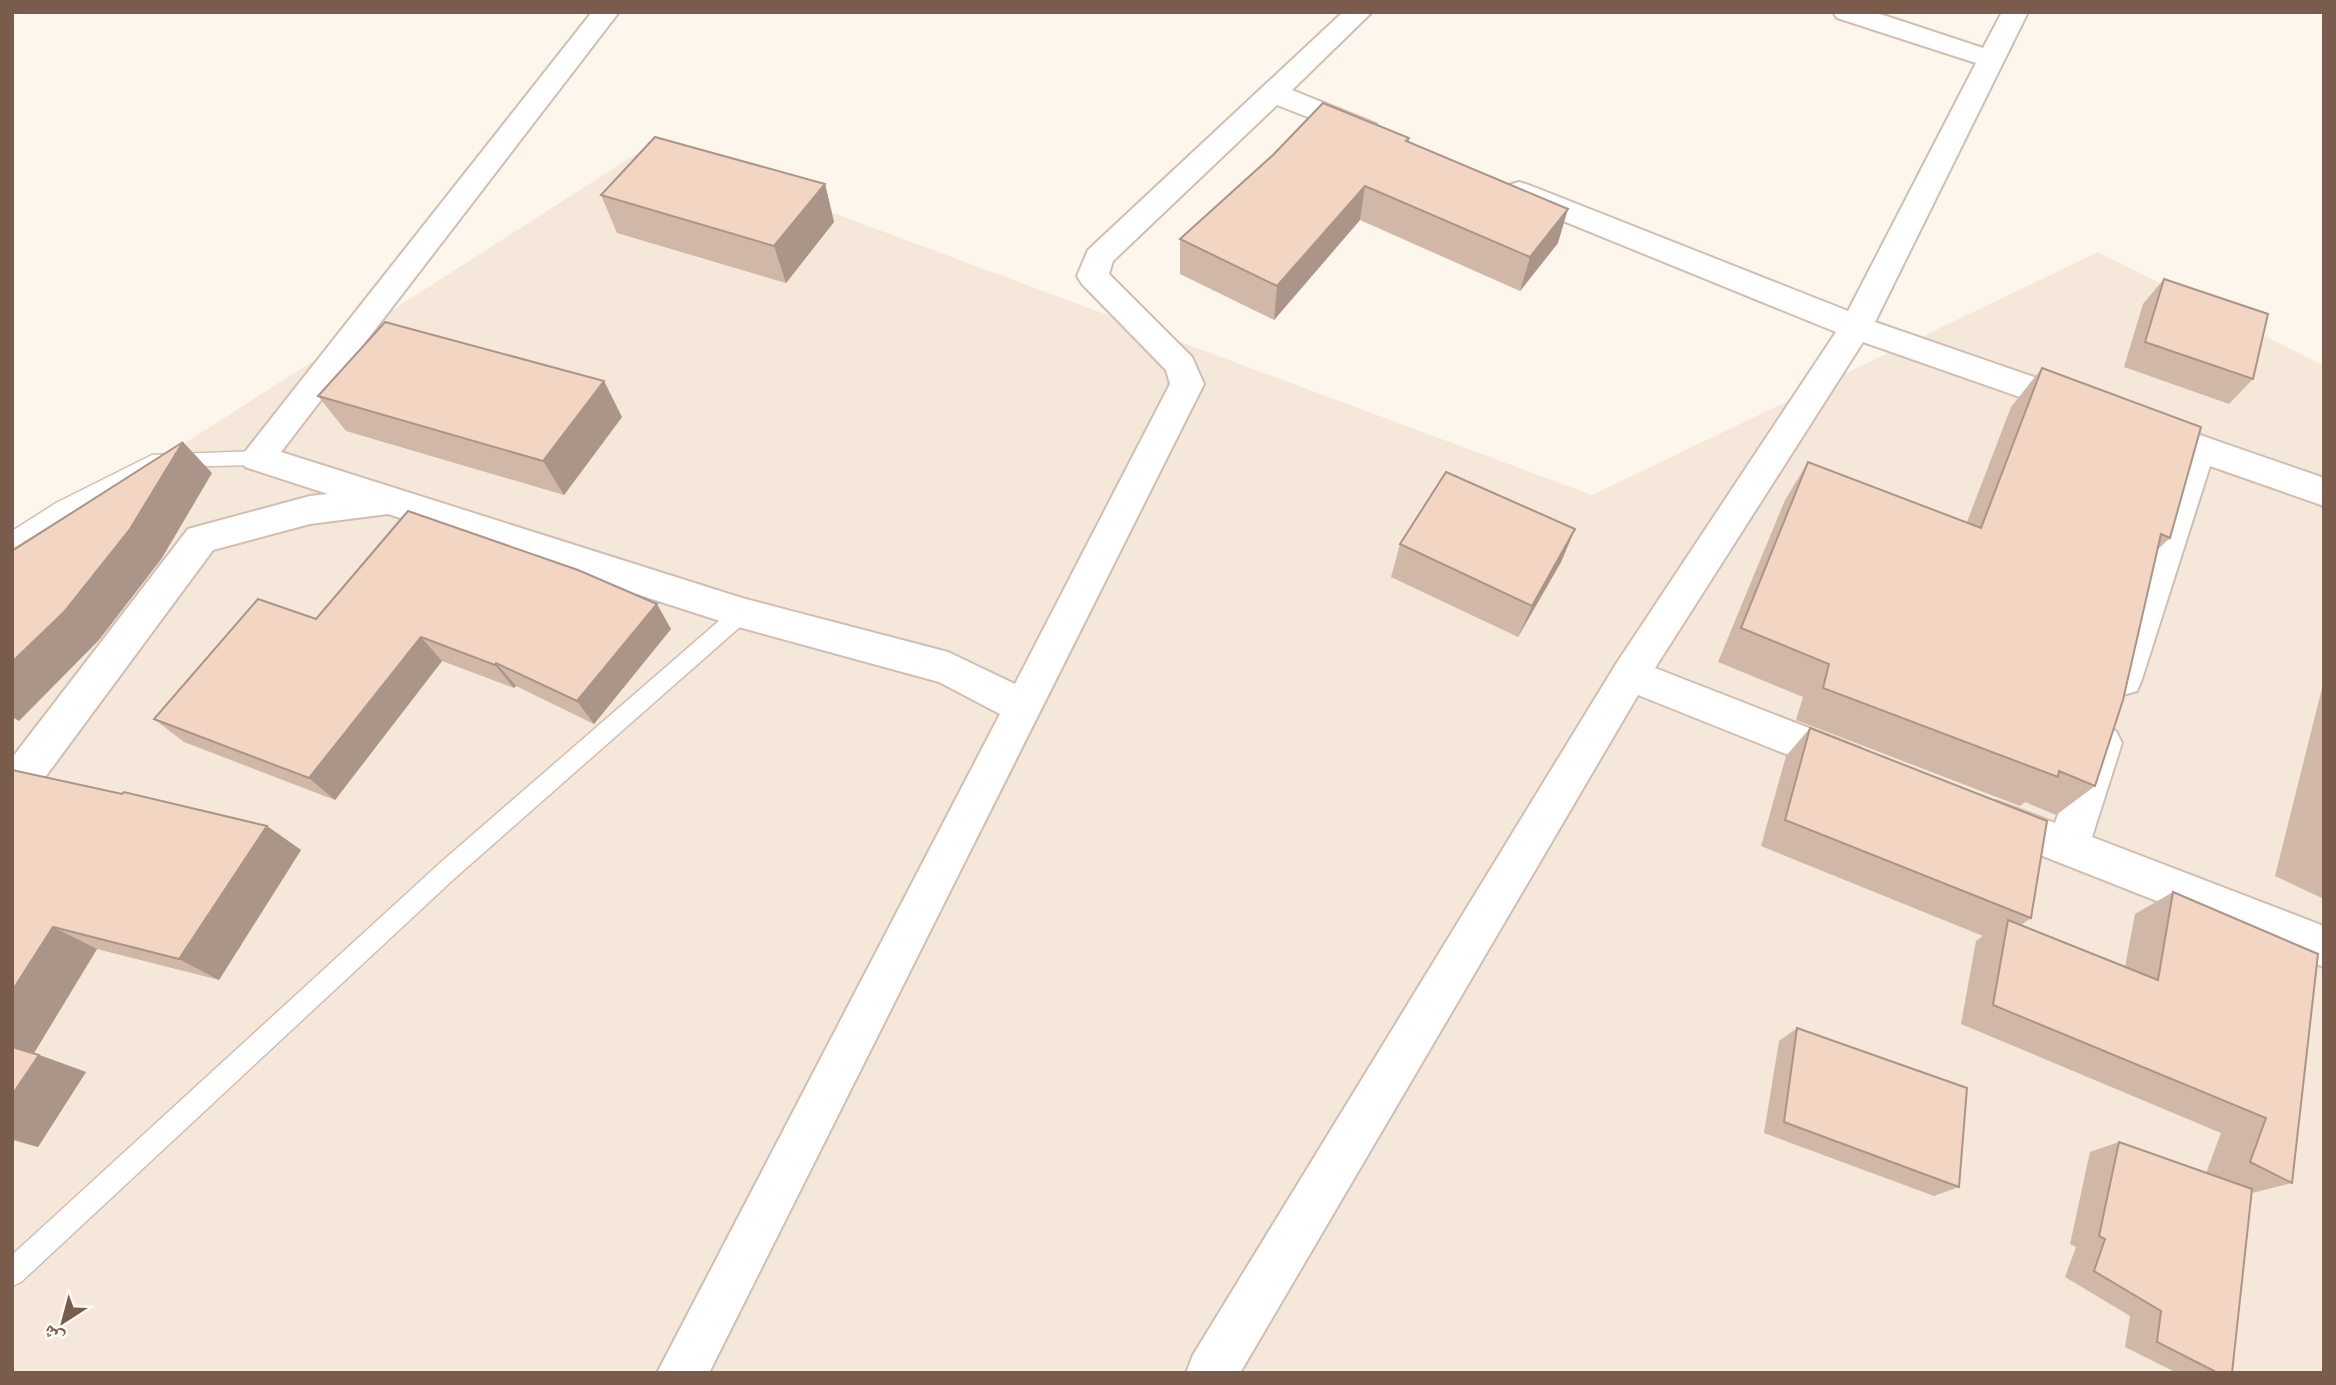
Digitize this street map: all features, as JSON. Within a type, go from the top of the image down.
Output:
[{"type":"street","points":[[606,12],[257,458],[742,613],[948,667],[1023,707]]},
{"type":"street","points":[[682,1373],[1187,384],[1180,365],[1093,276],[1099,257],[1271,92],[1359,12]]},
{"type":"street","points":[[1846,12],[1991,59]]},
{"type":"street","points":[[1211,1373],[1630,675],[1856,327],[2015,12]]},
{"type":"street","points":[[1271,92],[1398,143]]},
{"type":"street","points":[[1488,179],[1856,327],[2324,492]]},
{"type":"street","points":[[2068,847],[2199,448]]},
{"type":"street","points":[[12,790],[201,540],[310,510],[394,502]]},
{"type":"street","points":[[1630,675],[1875,771]]},
{"type":"street","points":[[1965,807],[2324,947]]},
{"type":"lane","points":[[12,541],[63,508],[159,460],[257,458]]},
{"type":"lane","points":[[12,1273],[448,870],[742,613]]},
{"type":"shaded area","points":[[650,145],[1592,495],[2098,252],[2324,366],[2324,1373],[12,1373],[12,554]]},
{"type":"building","points":[[1323,103],[1568,209],[1530,257],[1365,186],[1277,286],[1180,239],[1273,155]]},
{"type":"building","points":[[655,137],[825,184],[774,246],[601,195]]},
{"type":"building","points":[[2164,279],[2268,314],[2253,379],[2145,342]]},
{"type":"building","points":[[385,322],[604,381],[543,461],[318,396]]},
{"type":"building","points":[[2042,368],[2201,427],[2170,538],[2161,534],[2123,700],[2095,786],[2059,771],[2058,777],[1823,688],[1829,664],[1741,628],[1808,462],[1981,528]]},
{"type":"building","points":[[183,442],[130,529],[64,612],[12,662],[12,551]]},
{"type":"building","points":[[1446,472],[1575,529],[1532,606],[1400,544]]},
{"type":"building","points":[[408,511],[578,570],[657,604],[577,701],[496,663],[495,665],[421,637],[309,778],[154,719],[258,599],[316,619]]},
{"type":"building","points":[[1810,728],[2047,821],[2031,918],[1785,820]]},
{"type":"building","points":[[12,770],[122,794],[124,792],[267,826],[179,959],[53,927],[12,991]]},
{"type":"building","points":[[2173,892],[2318,954],[2292,1183],[2250,1162],[2266,1118],[1993,1005],[2008,920],[2158,980]]},
{"type":"building","points":[[1797,1028],[1967,1088],[1959,1187],[1784,1122]]},
{"type":"building","points":[[12,1047],[39,1055],[12,1095]]},
{"type":"building","points":[[2119,1142],[2252,1189],[2232,1373],[2218,1373],[2157,1342],[2161,1311],[2094,1271],[2105,1239],[2099,1236]]}]
